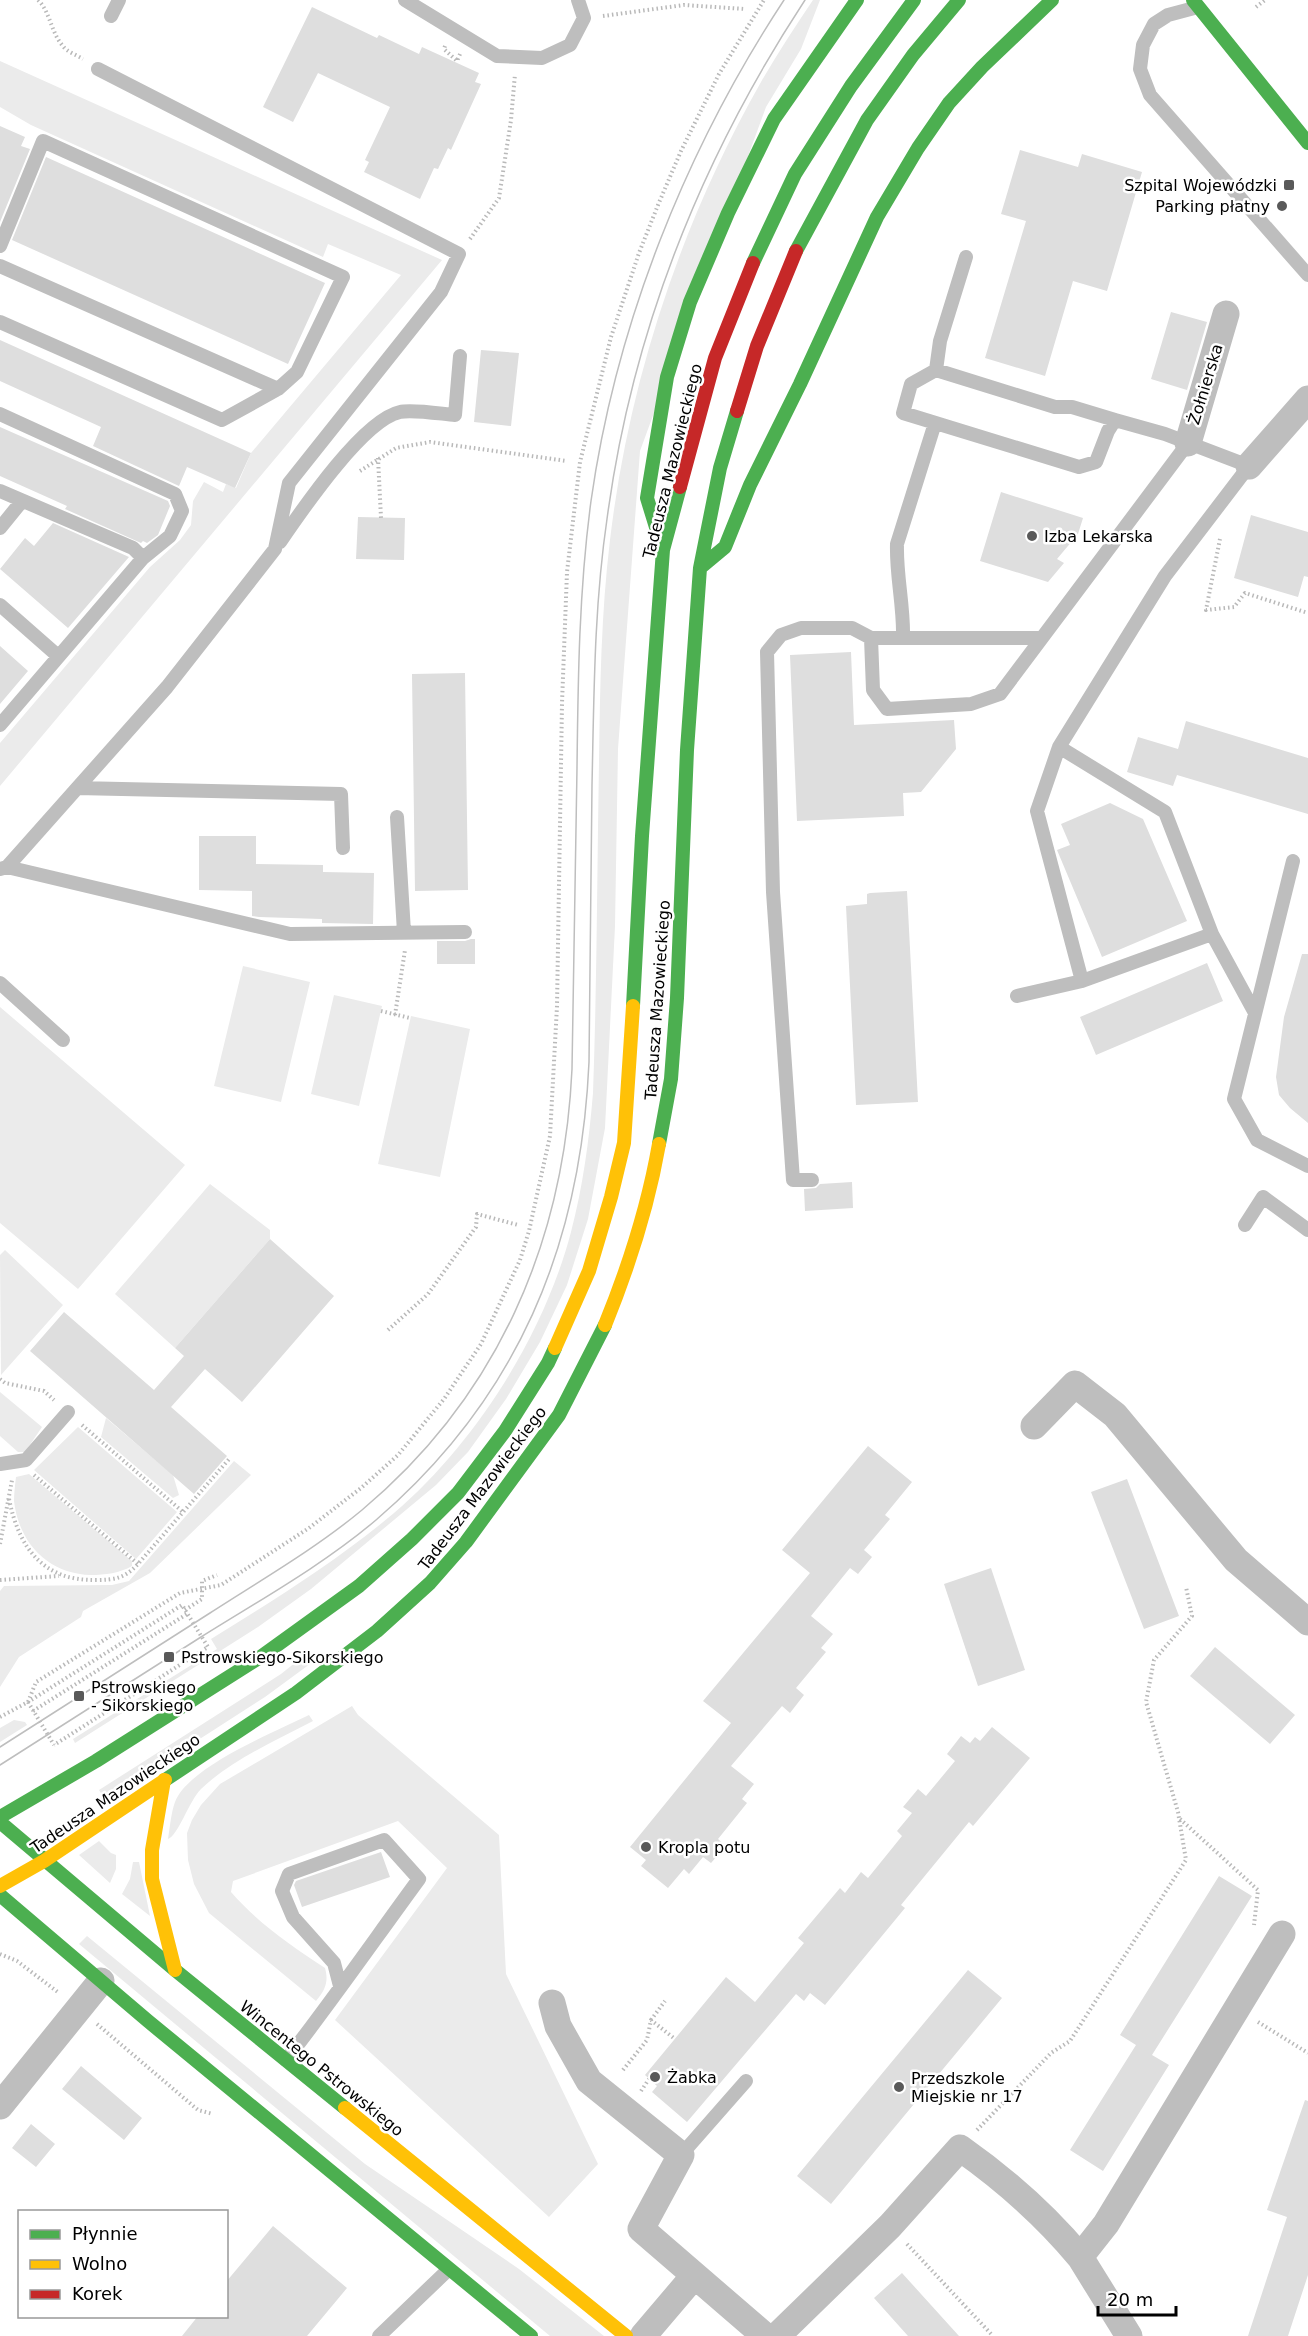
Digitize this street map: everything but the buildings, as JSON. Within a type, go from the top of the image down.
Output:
[{"type":"street","points":[[663,550],[647,498],[667,377],[690,302],[728,213],[774,119],[857,0]]},
{"type":"street","name":"Tadeusza Mazowieckiego","points":[[0,1820],[262,1656],[359,1586],[412,1539],[458,1493],[505,1431],[548,1363],[589,1271],[624,1143],[630,1074],[642,836],[663,550],[715,358],[754,261],[795,174],[851,86],[914,0]]},
{"type":"street","name":"Tadeusza Mazowieckiego","points":[[0,1886],[44,1861],[297,1694],[377,1631],[430,1583],[466,1542],[559,1415],[602,1334],[626,1274],[640,1230],[655,1168],[671,1079],[677,998],[687,750],[700,568],[720,468],[757,346],[789,265],[821,202],[867,120],[914,55],[958,0]]},
{"type":"street","points":[[700,568],[725,547],[750,485],[800,384],[877,217],[918,148],[950,103],[982,67],[1052,0]]},
{"type":"street","points":[[1204,2],[1308,143]]},
{"type":"street","name":"Żołnierska","points":[[1188,443],[1226,314]]},
{"type":"street","points":[[1248,466],[1308,399]]},
{"type":"street","points":[[1034,1426],[1075,1384],[1115,1415],[1236,1560],[1308,1622]]},
{"type":"street","points":[[164,1780],[152,1850],[152,1879],[175,1970]]},
{"type":"street","name":"Wincentego Pstrowskiego","points":[[0,1820],[44,1861],[175,1970],[626,2336]]},
{"type":"street","points":[[0,1895],[448,2270],[531,2336]]},
{"type":"street","points":[[1080,2256],[1106,2224],[1282,1935]]},
{"type":"street","points":[[0,2106],[101,1981]]},
{"type":"street","points":[[552,2003],[558,2026],[589,2080],[681,2155],[640,2229],[765,2336]]},
{"type":"street","points":[[777,2336],[890,2226],[960,2148],[1010,2186],[1061,2234],[1080,2256],[1130,2336]]},
{"type":"street","points":[[643,2336],[694,2276]]},
{"type":"lane","points":[[111,16],[119,0]]},
{"type":"lane","points":[[405,0],[497,56],[542,58],[570,45],[584,18],[578,0]]},
{"type":"lane","points":[[1204,2],[1167,15],[1154,24],[1143,45],[1140,69],[1150,95],[1308,274]]},
{"type":"lane","points":[[98,69],[459,254],[441,292],[289,483],[275,549]]},
{"type":"lane","points":[[0,246],[43,141],[343,277],[297,372],[278,389],[222,420],[0,322]]},
{"type":"lane","points":[[936,370],[940,341],[966,257]]},
{"type":"lane","points":[[0,266],[278,389]]},
{"type":"lane","points":[[460,356],[455,415],[400,411],[375,425],[321,483],[275,549],[167,687],[4,868],[290,934],[465,932]]},
{"type":"lane","points":[[871,638],[873,690],[887,708],[970,704],[1000,694],[1188,443],[1115,420],[1072,407],[1055,407],[936,370],[911,384],[903,413],[1078,467],[1096,462],[1108,431],[1115,420]]},
{"type":"lane","points":[[0,414],[175,495],[182,511],[170,536],[143,558],[0,725]]},
{"type":"lane","points":[[903,638],[904,611],[897,544],[935,423]]},
{"type":"lane","name":"Żołnierska","points":[[1188,443],[1248,466]]},
{"type":"lane","points":[[1082,981],[1037,811],[1059,747],[1165,576],[1248,466]]},
{"type":"lane","points":[[0,491],[133,548],[143,558]]},
{"type":"lane","points":[[0,528],[22,501]]},
{"type":"lane","points":[[0,605],[58,656]]},
{"type":"lane","points":[[812,1180],[793,1180],[773,892],[767,652],[781,635],[801,628],[852,628],[871,638],[1041,638]]},
{"type":"lane","points":[[1059,747],[1165,812],[1212,934],[1255,1013]]},
{"type":"lane","points":[[77,788],[341,794],[343,848]]},
{"type":"lane","points":[[397,817],[404,932]]},
{"type":"lane","points":[[1293,861],[1234,1099],[1257,1140],[1308,1166]]},
{"type":"lane","points":[[1017,996],[1082,981],[1212,934]]},
{"type":"lane","points":[[0,983],[63,1040]]},
{"type":"lane","points":[[1245,1225],[1263,1197],[1308,1230]]},
{"type":"lane","points":[[0,1464],[26,1460],[68,1412]]},
{"type":"lane","points":[[286,2060],[321,2016],[340,1986],[419,1879],[384,1840],[288,1874],[282,1891],[293,1917],[334,1963],[340,1986]]},
{"type":"lane","points":[[681,2155],[746,2081]]},
{"type":"lane","points":[[379,2336],[448,2270]]},
{"type":"path","points":[[38,0],[42,4],[51,28],[64,48],[98,69]]},
{"type":"path","points":[[28,1702],[36,1682],[180,1593],[221,1585],[309,1528],[361,1488],[398,1455],[420,1430],[481,1344],[520,1260],[529,1231],[550,1136],[556,1017],[561,714],[567,572],[580,462],[611,338],[639,253],[658,205],[681,151],[719,74],[764,0]]},
{"type":"path","points":[[1256,7],[1265,0]]},
{"type":"path","points":[[584,18],[684,5],[745,9]]},
{"type":"path","points":[[459,254],[499,198],[517,57]]},
{"type":"path","points":[[352,476],[396,448],[430,442],[567,461]]},
{"type":"path","points":[[378,458],[381,518]]},
{"type":"path","points":[[1222,528],[1206,610],[1234,607],[1245,593],[1308,613]]},
{"type":"path","points":[[395,1015],[405,951]]},
{"type":"path","points":[[381,1011],[410,1018]]},
{"type":"path","points":[[388,1330],[428,1294],[476,1227],[477,1214],[518,1225]]},
{"type":"path","points":[[0,1379],[4,1383],[44,1392],[183,1512]]},
{"type":"path","points":[[0,1580],[61,1576],[77,1579],[115,1579],[129,1574],[230,1458]]},
{"type":"path","points":[[31,1472],[138,1564]]},
{"type":"path","points":[[0,1544],[13,1479]]},
{"type":"path","points":[[9,1499],[16,1526],[27,1547],[40,1561],[61,1576]]},
{"type":"path","points":[[33,1711],[186,1612],[202,1599],[202,1581],[217,1575]]},
{"type":"path","points":[[960,2148],[1051,2053],[1070,2041],[1186,1860],[1180,1818],[1146,1702],[1154,1659],[1192,1616],[1186,1587]]},
{"type":"path","points":[[0,1717],[28,1702],[182,1605],[208,1647],[54,1745]]},
{"type":"path","points":[[28,1702],[60,1754]]},
{"type":"path","points":[[1180,1818],[1258,1890],[1254,1925]]},
{"type":"path","points":[[0,1954],[17,1961],[79,2009],[198,2110],[217,2115]]},
{"type":"path","points":[[623,2070],[647,2040],[651,2020],[666,2001]]},
{"type":"path","points":[[651,2020],[675,2039]]},
{"type":"path","points":[[1266,2027],[1308,2053]]},
{"type":"path","points":[[640,2092],[650,2079]]},
{"type":"path","points":[[890,2226],[993,2336]]},
{"type":"shaded area","points":[[813,0],[820,0],[801,49],[766,107],[640,451],[618,749],[615,926],[605,1128],[588,1219],[567,1285],[540,1342],[506,1399],[468,1452],[436,1485],[311,1589],[258,1627],[75,1743],[73,1739],[217,1649],[211,1639],[328,1564],[394,1513],[424,1485],[478,1421],[503,1385],[543,1310],[559,1271],[575,1215],[585,1163],[593,1093],[603,623],[610,540],[630,421],[663,304],[706,191],[761,82]]},
{"type":"shaded area","points":[[0,61],[442,260],[0,786],[0,743],[150,567],[180,540],[191,525],[193,501],[204,482],[223,492],[226,484],[236,488],[251,453],[401,275],[328,244],[323,257],[31,125],[0,107]]},
{"type":"shaded area","points":[[243,966],[310,982],[281,1102],[214,1086]]},
{"type":"shaded area","points":[[334,995],[382,1006],[359,1106],[311,1094]]},
{"type":"shaded area","points":[[0,1007],[185,1165],[78,1289],[0,1223]]},
{"type":"shaded area","points":[[411,1016],[470,1029],[440,1177],[378,1164]]},
{"type":"shaded area","points":[[210,1184],[270,1230],[270,1239],[175,1348],[115,1294]]},
{"type":"shaded area","points":[[5,1250],[63,1305],[1,1375],[0,1255]]},
{"type":"shaded area","points":[[0,1392],[42,1427],[25,1452],[18,1452],[0,1436]]},
{"type":"shaded area","points":[[106,1418],[173,1475],[179,1495],[173,1498],[101,1437]]},
{"type":"shaded area","points":[[78,1427],[177,1512],[136,1559],[34,1470]]},
{"type":"shaded area","points":[[234,1461],[251,1475],[150,1573],[83,1611],[81,1617],[19,1657],[0,1687],[0,1591],[4,1586],[112,1585],[129,1581]]},
{"type":"shaded area","points":[[29,1474],[132,1561],[132,1566],[107,1574],[91,1575],[62,1569],[39,1554],[22,1531],[14,1501],[16,1477]]},
{"type":"shaded area","points":[[306,1654],[314,1661],[265,1697],[105,1800],[99,1790],[281,1674]]},
{"type":"shaded area","points":[[352,1706],[358,1715],[499,1835],[506,1974],[598,2164],[549,2217],[335,2020],[447,1868],[398,1821],[233,1881],[231,1892],[252,1914],[325,1968],[327,1978],[325,1986],[316,2001],[209,1913],[194,1884],[188,1860],[187,1833],[201,1805],[220,1784]]},
{"type":"shaded area","points":[[309,1715],[313,1721],[240,1760],[201,1789],[176,1832],[168,1839],[175,1802],[183,1789],[197,1776],[234,1751]]},
{"type":"shaded area","points":[[14,1720],[25,1722],[27,1725],[0,1742],[0,1728]]},
{"type":"shaded area","points":[[99,1841],[116,1855],[116,1869],[110,1883],[79,1855]]},
{"type":"shaded area","points":[[133,1862],[139,1862],[150,1916],[122,1894],[130,1879]]},
{"type":"shaded area","points":[[87,1936],[365,2164],[519,2269],[604,2336],[550,2336],[79,1944]]},
{"type":"tram line","points":[[0,1747],[288,1564],[362,1510],[409,1466],[451,1418],[486,1367],[515,1312],[538,1255],[555,1195],[566,1133],[572,1069],[580,634],[587,534],[602,435],[637,304],[686,177],[716,116],[784,0]]},
{"type":"tram line","points":[[0,1765],[291,1582],[376,1520],[425,1473],[468,1423],[503,1370],[532,1315],[555,1256],[572,1194],[583,1130],[589,1062],[592,785],[597,618],[607,519],[618,449],[653,314],[677,248],[734,121],[805,0]]},
{"type":"traffic: fast","points":[[663,550],[647,498],[667,377],[690,302],[728,213],[774,119],[857,0]]},
{"type":"traffic: fast","points":[[753,263],[795,174],[851,86],[914,0]]},
{"type":"traffic: fast","points":[[796,251],[867,120],[913,55],[959,0]]},
{"type":"traffic: fast","points":[[701,567],[725,547],[750,485],[800,384],[877,217],[918,148],[949,103],[982,67],[1052,0]]},
{"type":"traffic: fast","points":[[1193,0],[1308,143]]},
{"type":"traffic: fast","points":[[659,1144],[671,1079],[677,998],[687,750],[700,568],[720,468],[737,411]]},
{"type":"traffic: fast","points":[[633,1006],[642,836],[663,550],[680,487]]},
{"type":"traffic: fast","points":[[165,1780],[296,1693],[377,1631],[430,1583],[466,1542],[559,1415],[605,1325]]},
{"type":"traffic: fast","points":[[0,1817],[96,1761],[262,1656],[359,1586],[412,1539],[458,1493],[505,1431],[555,1348]]},
{"type":"traffic: fast","points":[[0,1822],[175,1970],[345,2108]]},
{"type":"traffic: fast","points":[[0,1895],[148,2021],[531,2336]]},
{"type":"traffic: slow","points":[[555,1348],[589,1271],[624,1143],[633,1006]]},
{"type":"traffic: slow","points":[[605,1325],[637,1236],[659,1144]]},
{"type":"traffic: slow","points":[[164,1780],[152,1850],[152,1879],[175,1970]]},
{"type":"traffic: slow","points":[[0,1886],[44,1861],[165,1780]]},
{"type":"traffic: slow","points":[[345,2108],[626,2336]]},
{"type":"traffic: jam","points":[[737,411],[757,346],[796,251]]},
{"type":"traffic: jam","points":[[680,487],[715,358],[753,263]]},
{"type":"place","name":"Szpital Wojewódzki","points":[[1289,185]]},
{"type":"place","name":"Parking płatny","points":[[1282,206]]},
{"type":"place","name":"Izba Lekarska","points":[[1032,536]]},
{"type":"place","name":"Pstrowskiego-Sikorskiego","points":[[169,1657]]},
{"type":"place","name":"Pstrowskiego - Sikorskiego","points":[[79,1696]]},
{"type":"place","name":"Kropla potu","points":[[646,1847]]},
{"type":"place","name":"Żabka","points":[[655,2077]]},
{"type":"place","name":"Przedszkole Miejskie nr 17","points":[[899,2087]]}]
